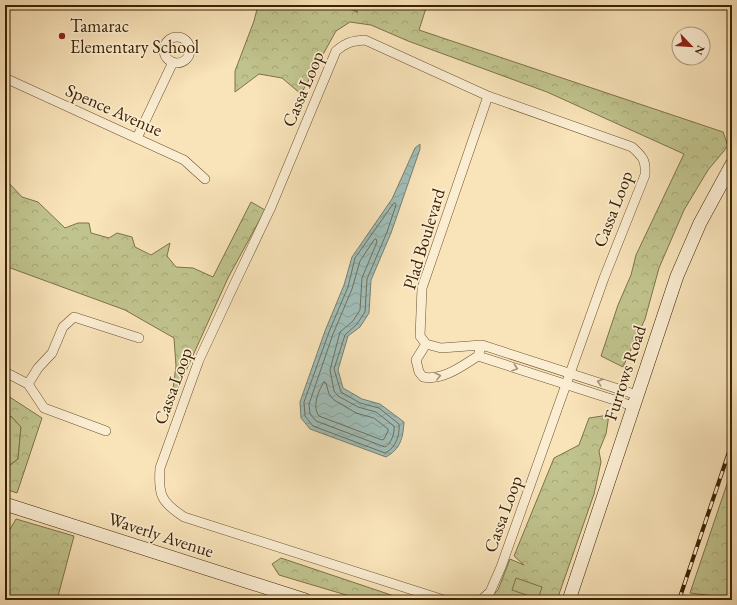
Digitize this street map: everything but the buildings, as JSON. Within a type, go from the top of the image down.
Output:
[{"type":"street","name":"Cassa Loop","points":[[444,600],[184,517],[167,504],[161,496],[160,468],[199,360],[232,287],[271,207],[336,51],[345,43],[353,41],[365,40],[488,96],[632,147],[642,155],[646,164],[645,175],[604,278],[498,573],[490,592],[481,600]]},
{"type":"street","points":[[137,138],[173,62]]},
{"type":"street","name":"Spence Avenue","points":[[5,78],[184,160],[205,179]]},
{"type":"street","name":"Plad Boulevard","points":[[426,344],[420,336],[422,288],[488,96]]},
{"type":"street","name":"Furrows Road","points":[[569,600],[682,263],[702,218],[732,164]]},
{"type":"street","points":[[28,384],[38,368],[52,353],[63,327],[74,317],[139,338]]},
{"type":"street","points":[[482,345],[478,356],[450,374],[430,378],[423,377],[419,372],[416,360],[426,344],[441,348],[482,345],[570,373],[635,401]]},
{"type":"street","points":[[478,356],[566,385],[635,401]]},
{"type":"street","points":[[5,372],[28,384],[44,408],[106,431]]},
{"type":"street","name":"Waverly Avenue","points":[[5,504],[305,600]]},
{"type":"green space","points":[[258,5],[336,5],[358,12],[346,5],[427,5],[419,30],[723,132],[728,146],[708,170],[684,210],[659,268],[645,319],[623,367],[601,356],[618,305],[631,275],[636,255],[684,154],[547,92],[408,41],[371,25],[350,22],[336,31],[301,94],[282,78],[259,74],[235,92],[235,71],[254,21]]},
{"type":"green space","points":[[5,173],[9,173],[8,182],[22,197],[38,202],[65,228],[78,223],[89,223],[91,233],[109,238],[117,233],[132,237],[135,247],[151,255],[170,243],[167,256],[176,267],[193,268],[213,277],[251,202],[265,210],[228,278],[171,404],[176,366],[174,338],[125,310],[5,266]]},
{"type":"green space","points":[[5,394],[42,418],[17,493],[5,489],[5,465],[10,465],[18,459],[21,427],[11,416],[5,424]]},
{"type":"green space","points":[[609,415],[606,434],[599,451],[601,462],[594,494],[557,600],[488,600],[498,590],[510,559],[524,565],[514,556],[554,458],[579,445],[589,418]]},
{"type":"green space","points":[[11,416],[21,427],[18,459],[10,465],[5,465],[5,424]]},
{"type":"green space","points":[[729,478],[732,479],[732,598],[690,593]]},
{"type":"green space","points":[[16,519],[74,536],[57,600],[5,600],[5,538]]},
{"type":"green space","points":[[281,558],[406,600],[363,600],[279,575],[272,564]]},
{"type":"green space","points":[[516,578],[542,587],[538,599],[512,590]]},
{"type":"water","points":[[420,144],[420,149],[391,233],[371,280],[369,313],[360,327],[348,336],[338,370],[343,388],[362,399],[380,404],[404,422],[403,434],[398,447],[386,457],[310,429],[301,418],[300,402],[325,331],[344,285],[352,257],[392,199],[415,148]]},
{"type":"railway","points":[[679,600],[732,443]]},
{"type":"place","name":"Tamarac Elementary School","points":[[62,36]]}]
